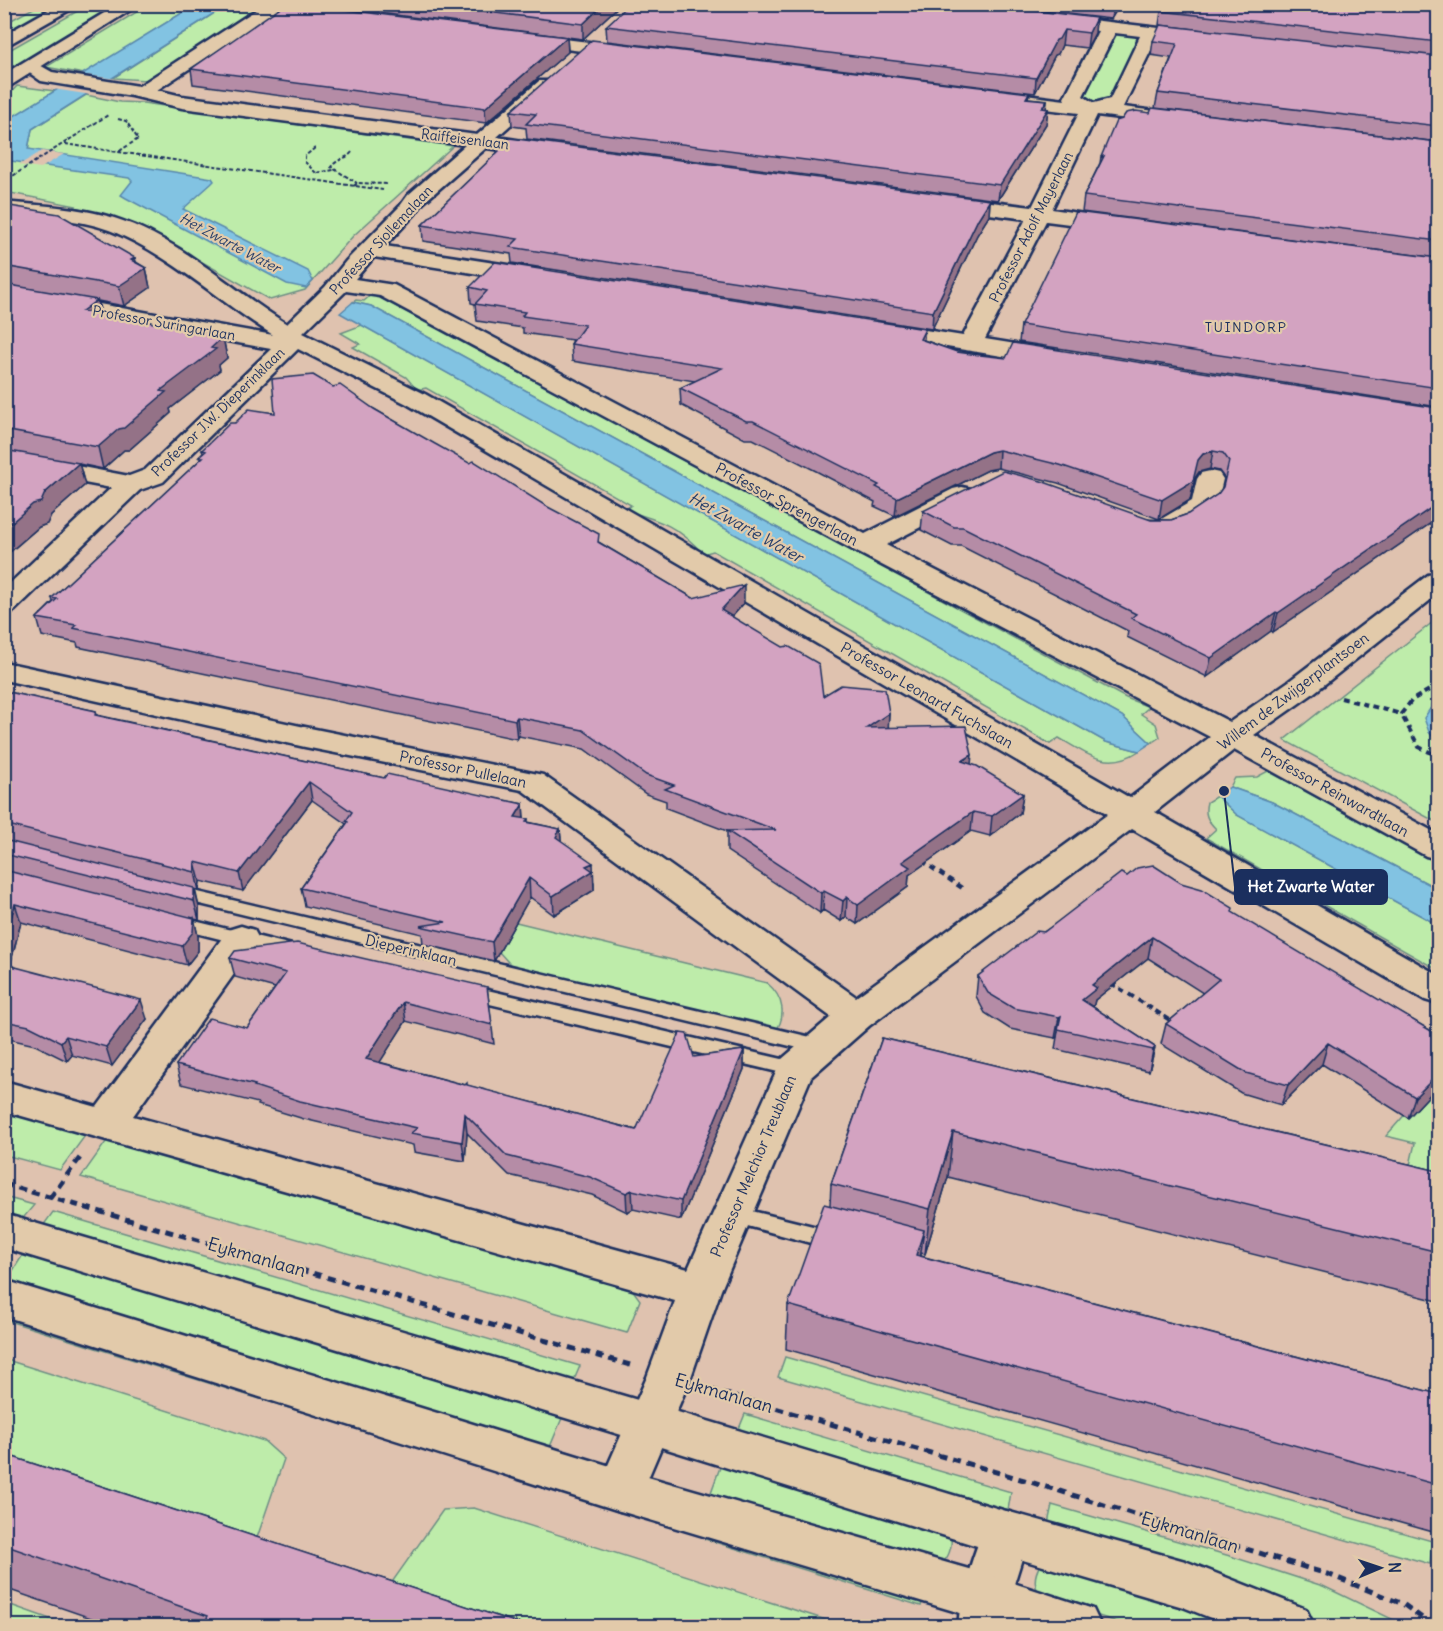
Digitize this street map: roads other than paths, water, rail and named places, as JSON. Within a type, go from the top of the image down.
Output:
[{"type":"street","points":[[4,42],[72,4]]},
{"type":"street","points":[[4,82],[132,4]]},
{"type":"street","points":[[142,92],[274,6],[342,17]]},
{"type":"street","points":[[1038,19],[1220,40]]},
{"type":"street","points":[[1109,27],[1073,98],[1090,109],[1117,103],[1151,32]]},
{"type":"street","name":"Professor Sjollemalaan","points":[[293,334],[419,195],[605,33]]},
{"type":"street","points":[[507,37],[648,54]]},
{"type":"street","name":"Raiffeisenlaan","points":[[30,67],[47,77],[60,80],[117,87],[182,102],[564,152]]},
{"type":"street","points":[[986,96],[1195,121]]},
{"type":"street","name":"Professor Adolf Mayerlaan","points":[[971,344],[1039,214],[1090,109]]},
{"type":"street","points":[[921,199],[1133,226]]},
{"type":"street","name":"Professor Leonard Fuchslaan","points":[[4,208],[67,215],[105,223],[134,235],[181,262],[264,319],[293,334],[322,355],[416,399],[1140,807],[1438,991]]},
{"type":"street","points":[[369,250],[558,280]]},
{"type":"street","name":"Professor Sprengerlaan","points":[[340,283],[386,290],[865,545],[1232,736]]},
{"type":"street","name":"Professor Suringarlaan","points":[[4,294],[293,334]]},
{"type":"street","points":[[865,327],[1076,360]]},
{"type":"street","name":"Professor J.W. Dieperinklaan","points":[[4,605],[131,484],[154,476],[293,334]]},
{"type":"street","points":[[4,460],[131,484]]},
{"type":"street","points":[[1138,522],[1159,530],[1165,529],[1204,505],[1210,479]]},
{"type":"street","points":[[865,545],[989,481]]},
{"type":"street","name":"Willem de Zwijgerplantsoen","points":[[1140,807],[1232,736],[1300,688],[1438,580]]},
{"type":"street","name":"Professor Pullelaan","points":[[4,671],[306,737],[532,782],[856,1016]]},
{"type":"street","name":"Professor Reinwardtlaan","points":[[1232,736],[1438,848]]},
{"type":"street","name":"Professor Melchior Treublaan","points":[[620,1490],[669,1377],[700,1290],[732,1214],[807,1058],[856,1016],[1140,807]]},
{"type":"street","points":[[105,1125],[242,939]]},
{"type":"street","points":[[4,1096],[700,1290]]},
{"type":"street","points":[[4,1231],[648,1423],[1006,1533],[1185,1584],[1288,1626]]},
{"type":"street","points":[[4,1299],[620,1490],[984,1612],[1076,1626]]},
{"type":"street","points":[[984,1612],[1006,1533]]},
{"type":"lane","name":"Dieperinklaan","points":[[155,887],[807,1058]]},
{"type":"lane","points":[[151,916],[311,955]]},
{"type":"lane","points":[[449,988],[807,1058]]},
{"type":"lane","points":[[732,1214],[848,1244]]},
{"type":"water","points":[[195,5],[227,5],[32,129],[28,149],[212,178],[214,181],[183,209],[308,271],[313,281],[306,288],[287,284],[121,195],[132,181],[129,178],[11,161],[4,157],[4,122]]},
{"type":"water","points":[[353,302],[371,306],[1122,716],[1151,743],[1139,751],[1106,742],[340,313]]},
{"type":"water","points":[[1438,704],[1438,743],[1429,732],[1424,718],[1432,706]]},
{"type":"water","points":[[1230,787],[1272,802],[1438,889],[1438,925],[1237,815],[1217,796]]},
{"type":"place","name":"Het Zwarte Water","points":[[1224,791]]},
{"type":"district","name":"TUINDORP","points":[[1246,327]]}]
